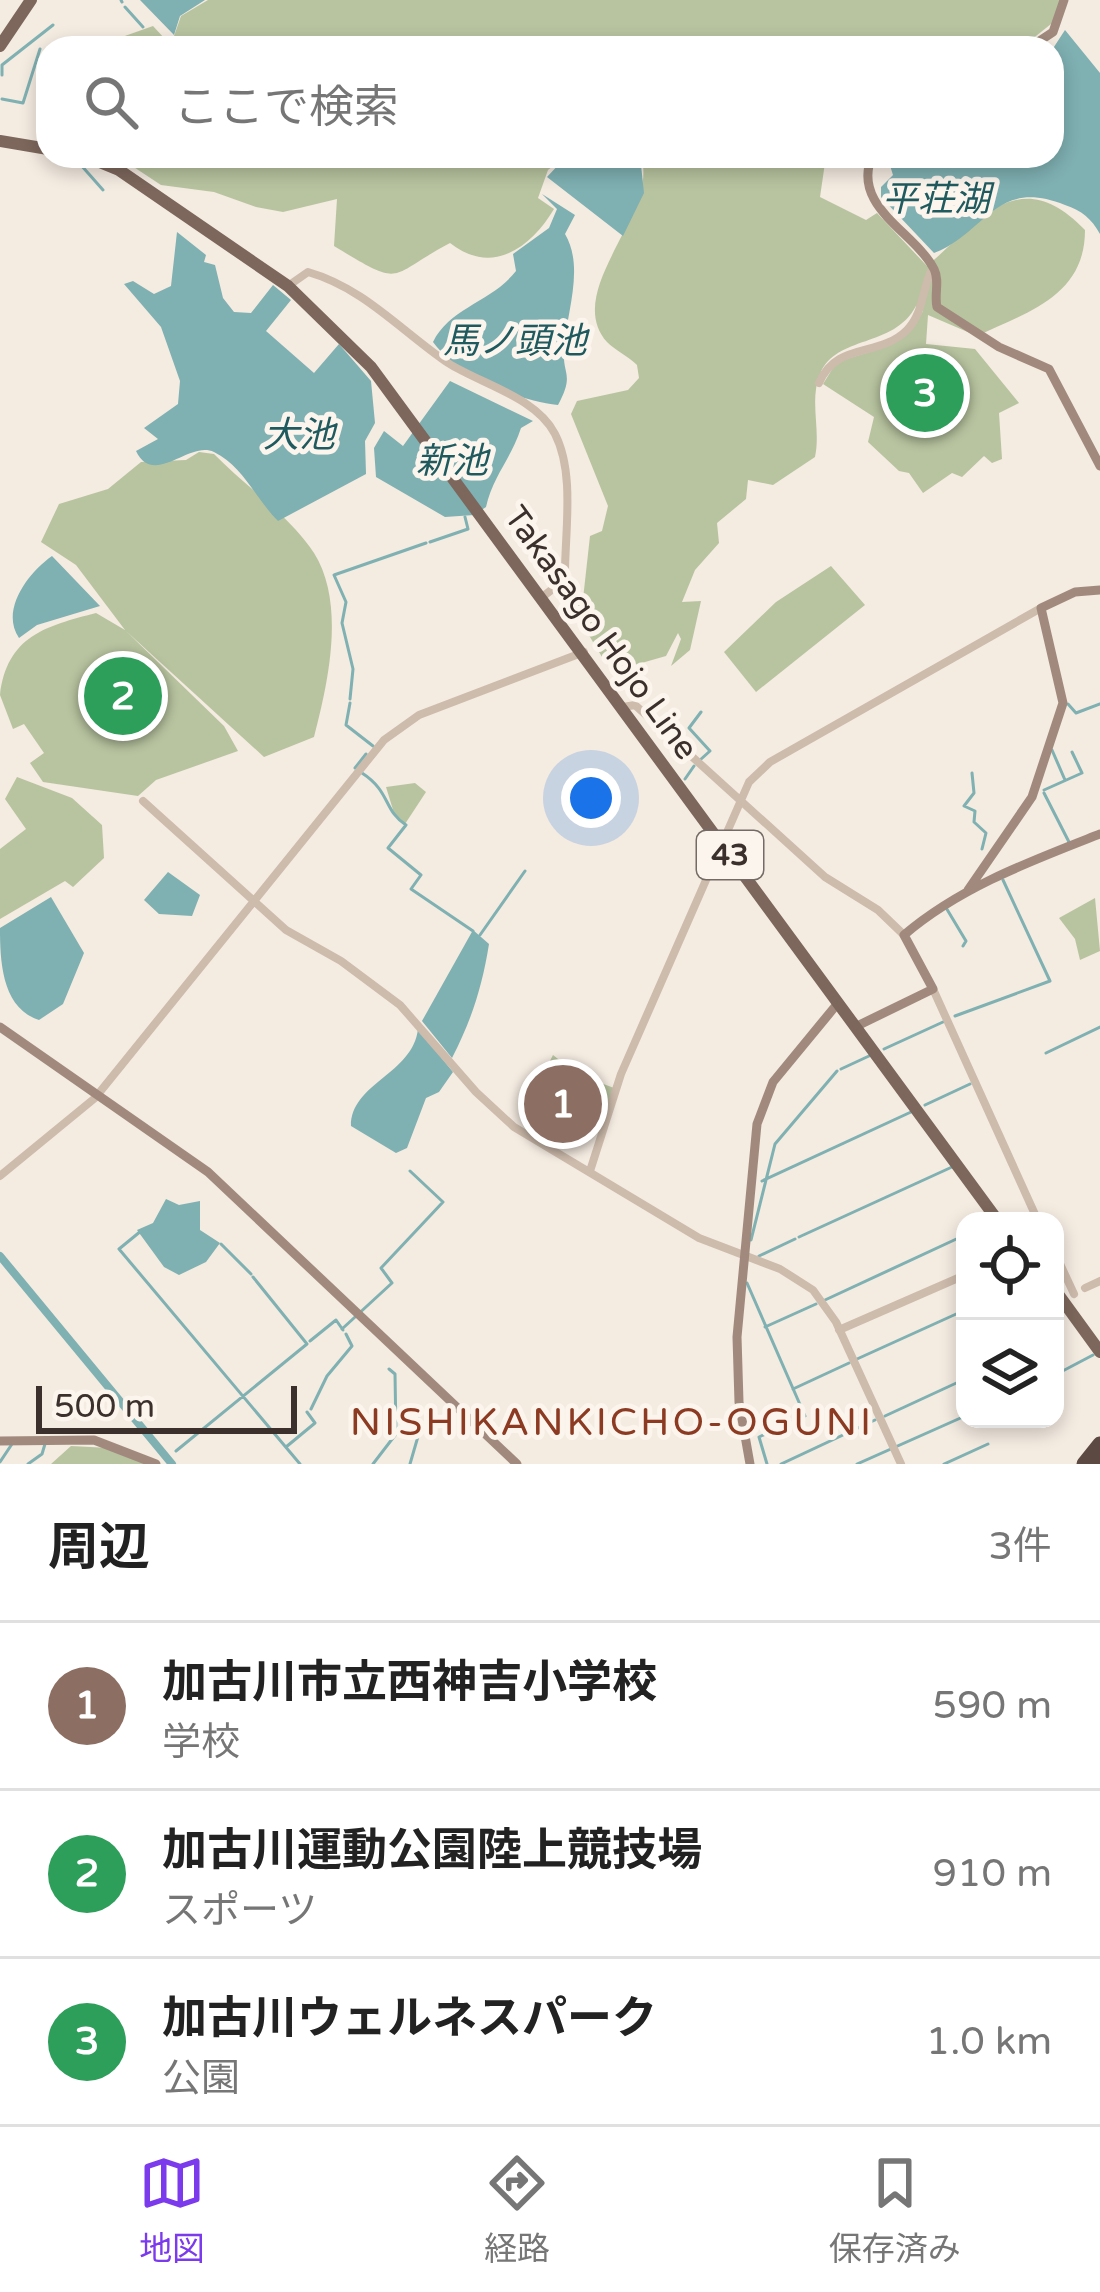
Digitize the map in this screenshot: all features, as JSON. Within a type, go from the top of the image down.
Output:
[{"type":"main road","points":[[0,46],[31,0]]},
{"type":"main road","points":[[1047,36],[1053,32],[1064,0]]},
{"type":"main road","points":[[0,142],[36,147]]},
{"type":"main road","name":"43","points":[[114,168],[239,253],[262,260],[290,284]]},
{"type":"main road","points":[[869,168],[875,203],[933,267],[935,303],[944,314],[1049,369],[1100,466]]},
{"type":"main road","name":"Takasago Hojo Line","points":[[290,284],[344,336],[416,423],[994,1212]]},
{"type":"main road","points":[[968,890],[1032,797],[1063,704],[1041,608],[1075,592],[1100,590]]},
{"type":"main road","points":[[857,1026],[933,989],[904,935],[968,890],[1100,834]]},
{"type":"main road","name":"Takasago Hojo Line","points":[[721,839],[857,1026]]},
{"type":"main road","points":[[749,1464],[739,1402],[737,1337],[763,1107],[783,1067],[838,1003]]},
{"type":"main road","points":[[0,1027],[208,1172],[517,1464]]},
{"type":"main road","points":[[1064,1307],[1098,1354]]},
{"type":"main road","points":[[0,1441],[94,1440],[156,1464]]},
{"type":"street","points":[[290,284],[308,272],[356,292],[445,360],[526,404],[548,424],[564,466],[565,573],[563,581],[543,596]]},
{"type":"street","points":[[819,383],[830,365],[848,351],[884,345],[908,329],[932,282]]},
{"type":"street","points":[[590,1171],[621,1074],[738,799],[770,762],[1041,608]]},
{"type":"street","points":[[0,1176],[98,1094],[391,734],[419,715],[582,653]]},
{"type":"street","points":[[624,707],[638,708],[825,878],[878,910],[904,935]]},
{"type":"street","points":[[143,801],[286,930],[400,1005],[504,1119],[699,1238],[795,1276],[822,1301],[839,1330],[901,1464]]},
{"type":"street","points":[[933,989],[1034,1212]]},
{"type":"street","points":[[1064,1272],[1074,1294]]},
{"type":"street","points":[[839,1330],[956,1279]]},
{"type":"street","points":[[1085,1288],[1100,1281]]},
{"type":"green space","points":[[208,0],[1061,0],[1056,20],[1036,36],[174,36],[181,16]]},
{"type":"green space","points":[[153,26],[162,36],[125,36]]},
{"type":"green space","points":[[135,168],[551,168],[538,198],[554,209],[535,235],[510,253],[481,257],[450,243],[404,270],[385,273],[334,246],[337,199],[283,212],[214,192],[161,185]]},
{"type":"green space","points":[[643,168],[824,168],[820,197],[866,220],[877,213],[927,266],[983,217],[1020,199],[1040,200],[1061,210],[1085,230],[1075,271],[1034,309],[977,336],[928,315],[926,344],[975,349],[1019,403],[999,413],[1002,459],[992,463],[984,456],[962,477],[952,473],[923,493],[909,473],[899,471],[868,442],[874,417],[823,384],[836,363],[886,346],[906,333],[923,311],[916,306],[894,329],[839,353],[820,374],[815,394],[815,457],[773,485],[748,480],[746,499],[717,523],[719,543],[695,570],[682,602],[701,601],[690,650],[671,666],[681,639],[678,633],[666,656],[631,666],[605,662],[584,627],[569,615],[568,599],[583,599],[590,536],[602,531],[608,506],[571,414],[577,401],[628,390],[639,378],[637,365],[607,342],[596,323],[595,302],[642,187]]},
{"type":"green space","points":[[199,452],[214,454],[280,514],[304,539],[324,573],[331,644],[314,737],[264,757],[126,631],[224,726],[238,751],[156,780],[138,796],[43,782],[30,763],[44,753],[24,724],[13,729],[0,695],[11,659],[45,629],[96,613],[125,630],[76,565],[41,542],[59,504],[108,489],[141,462],[186,460]]},
{"type":"green space","points":[[831,566],[865,605],[756,692],[724,652],[776,602]]},
{"type":"green space","points":[[17,777],[72,798],[102,825],[104,858],[73,887],[65,881],[0,919],[0,849],[26,829],[5,799]]},
{"type":"green space","points":[[415,783],[426,792],[405,824],[394,813],[386,787]]},
{"type":"green space","points":[[1095,898],[1100,951],[1080,960],[1075,939],[1059,918]]},
{"type":"green space","points":[[553,1055],[577,1074],[614,1088],[604,1118],[595,1115],[593,1121],[564,1112],[561,1120],[537,1116],[538,1109],[529,1102]]},
{"type":"green space","points":[[71,1446],[110,1448],[145,1464],[51,1464]]},
{"type":"water","points":[[140,0],[205,0],[180,16],[174,35]]},
{"type":"water","name":"平荘湖","points":[[1065,30],[1100,73],[1100,234],[1071,207],[1022,198],[993,211],[934,253],[881,197],[881,187],[893,175],[891,168],[1064,168],[1061,36]]},
{"type":"water","points":[[555,168],[641,168],[644,193],[623,236],[547,177]]},
{"type":"water","name":"馬ノ頭池","points":[[542,194],[575,215],[565,234],[574,276],[564,349],[567,380],[558,405],[490,385],[458,366],[433,342],[450,320],[506,282],[516,271],[513,254],[549,228],[557,209]]},
{"type":"water","name":"大池","points":[[177,232],[206,255],[204,262],[215,265],[223,298],[234,312],[251,313],[273,285],[291,300],[266,331],[314,373],[339,344],[371,381],[375,423],[365,441],[366,474],[278,521],[241,474],[214,452],[194,452],[162,464],[143,461],[136,451],[158,439],[144,428],[178,404],[180,381],[161,327],[124,284],[133,281],[154,294],[171,286]]},
{"type":"water","name":"新池","points":[[450,381],[533,421],[521,428],[486,507],[474,515],[445,517],[376,477],[374,448],[384,431],[403,446]]},
{"type":"water","points":[[52,556],[100,606],[37,625],[19,638],[13,616],[19,593]]},
{"type":"water","points":[[168,872],[200,895],[192,916],[159,914],[144,900]]},
{"type":"water","points":[[51,897],[84,953],[63,1004],[39,1020],[10,995],[0,928]]},
{"type":"water","points":[[473,930],[489,944],[475,1002],[452,1058],[422,1021]]},
{"type":"water","points":[[418,1029],[453,1072],[439,1092],[426,1098],[407,1148],[396,1153],[351,1126],[361,1099],[405,1057]]},
{"type":"water","points":[[166,1199],[179,1205],[200,1201],[200,1230],[220,1243],[206,1262],[179,1275],[164,1267],[137,1230],[153,1223]]},
{"type":"waterway","points":[[125,7],[143,27]]},
{"type":"waterway","points":[[39,36],[53,25]]},
{"type":"waterway","points":[[2,75],[2,65],[36,38]]},
{"type":"waterway","points":[[2,99],[23,103],[36,62]]},
{"type":"waterway","points":[[84,168],[103,190]]},
{"type":"waterway","points":[[430,542],[468,529],[465,517]]},
{"type":"waterway","points":[[350,699],[353,669],[342,623],[346,602],[334,575],[426,543]]},
{"type":"waterway","points":[[350,703],[346,725],[373,746]]},
{"type":"waterway","points":[[1068,704],[1076,713],[1100,704]]},
{"type":"waterway","points":[[700,760],[710,751],[689,728],[701,712]]},
{"type":"waterway","points":[[1052,750],[1065,780]]},
{"type":"waterway","points":[[1044,790],[1082,773],[1072,752]]},
{"type":"waterway","points":[[355,768],[366,754]]},
{"type":"waterway","points":[[685,779],[694,766]]},
{"type":"waterway","points":[[362,773],[406,825],[388,848],[421,875],[411,889],[473,931]]},
{"type":"waterway","points":[[972,773],[974,793],[964,806],[975,811],[974,822],[986,833],[982,849]]},
{"type":"waterway","points":[[1044,793],[1070,844]]},
{"type":"waterway","points":[[480,935],[525,871]]},
{"type":"waterway","points":[[955,1016],[1050,981],[1003,880]]},
{"type":"waterway","points":[[945,906],[966,941],[963,946]]},
{"type":"waterway","points":[[884,1049],[943,1022]]},
{"type":"waterway","points":[[1046,1053],[1100,1027]]},
{"type":"waterway","points":[[841,1069],[869,1056]]},
{"type":"waterway","points":[[751,1240],[775,1144],[837,1071]]},
{"type":"waterway","points":[[925,1105],[970,1084]]},
{"type":"waterway","points":[[762,1181],[911,1112]]},
{"type":"waterway","points":[[799,1237],[952,1167]]},
{"type":"waterway","points":[[342,1329],[392,1283],[381,1268],[443,1202],[410,1171]]},
{"type":"waterway","points":[[141,1231],[119,1249],[300,1464]]},
{"type":"waterway","points":[[759,1256],[795,1239]]},
{"type":"waterway","points":[[825,1300],[956,1239]]},
{"type":"waterway","points":[[221,1244],[251,1274]]},
{"type":"waterway","points":[[0,1256],[172,1464]]},
{"type":"waterway","points":[[176,1451],[307,1344],[253,1277]]},
{"type":"waterway","points":[[747,1283],[805,1416],[759,1437],[767,1464]]},
{"type":"waterway","points":[[765,1327],[816,1304]]},
{"type":"waterway","points":[[857,1359],[956,1314]]},
{"type":"waterway","points":[[310,1341],[336,1320],[343,1330]]},
{"type":"waterway","points":[[311,1409],[327,1376],[352,1346],[346,1334]]},
{"type":"waterway","points":[[1064,1370],[1093,1355]]},
{"type":"waterway","points":[[793,1389],[849,1363]]},
{"type":"waterway","points":[[373,1464],[396,1434],[395,1374],[389,1369]]},
{"type":"waterway","points":[[885,1416],[956,1383]]},
{"type":"waterway","points":[[410,1464],[419,1433],[417,1410]]},
{"type":"waterway","points":[[286,1447],[315,1423],[307,1412]]},
{"type":"waterway","points":[[781,1464],[875,1420]]},
{"type":"waterway","points":[[857,1464],[956,1420]]},
{"type":"waterway","points":[[0,1462],[12,1444]]},
{"type":"waterway","points":[[28,1464],[42,1454],[45,1444]]},
{"type":"waterway","points":[[944,1464],[988,1444]]},
{"type":"place","name":"加古川ウェルネスパーク","points":[[925,393]]},
{"type":"place","name":"加古川運動公園陸上競技場","points":[[123,696]]},
{"type":"place","name":"加古川市立西神吉小学校","points":[[563,1104]]},
{"type":"district","name":"NISHIKANKICHO-OGUNI","points":[[612,1422]]}]
